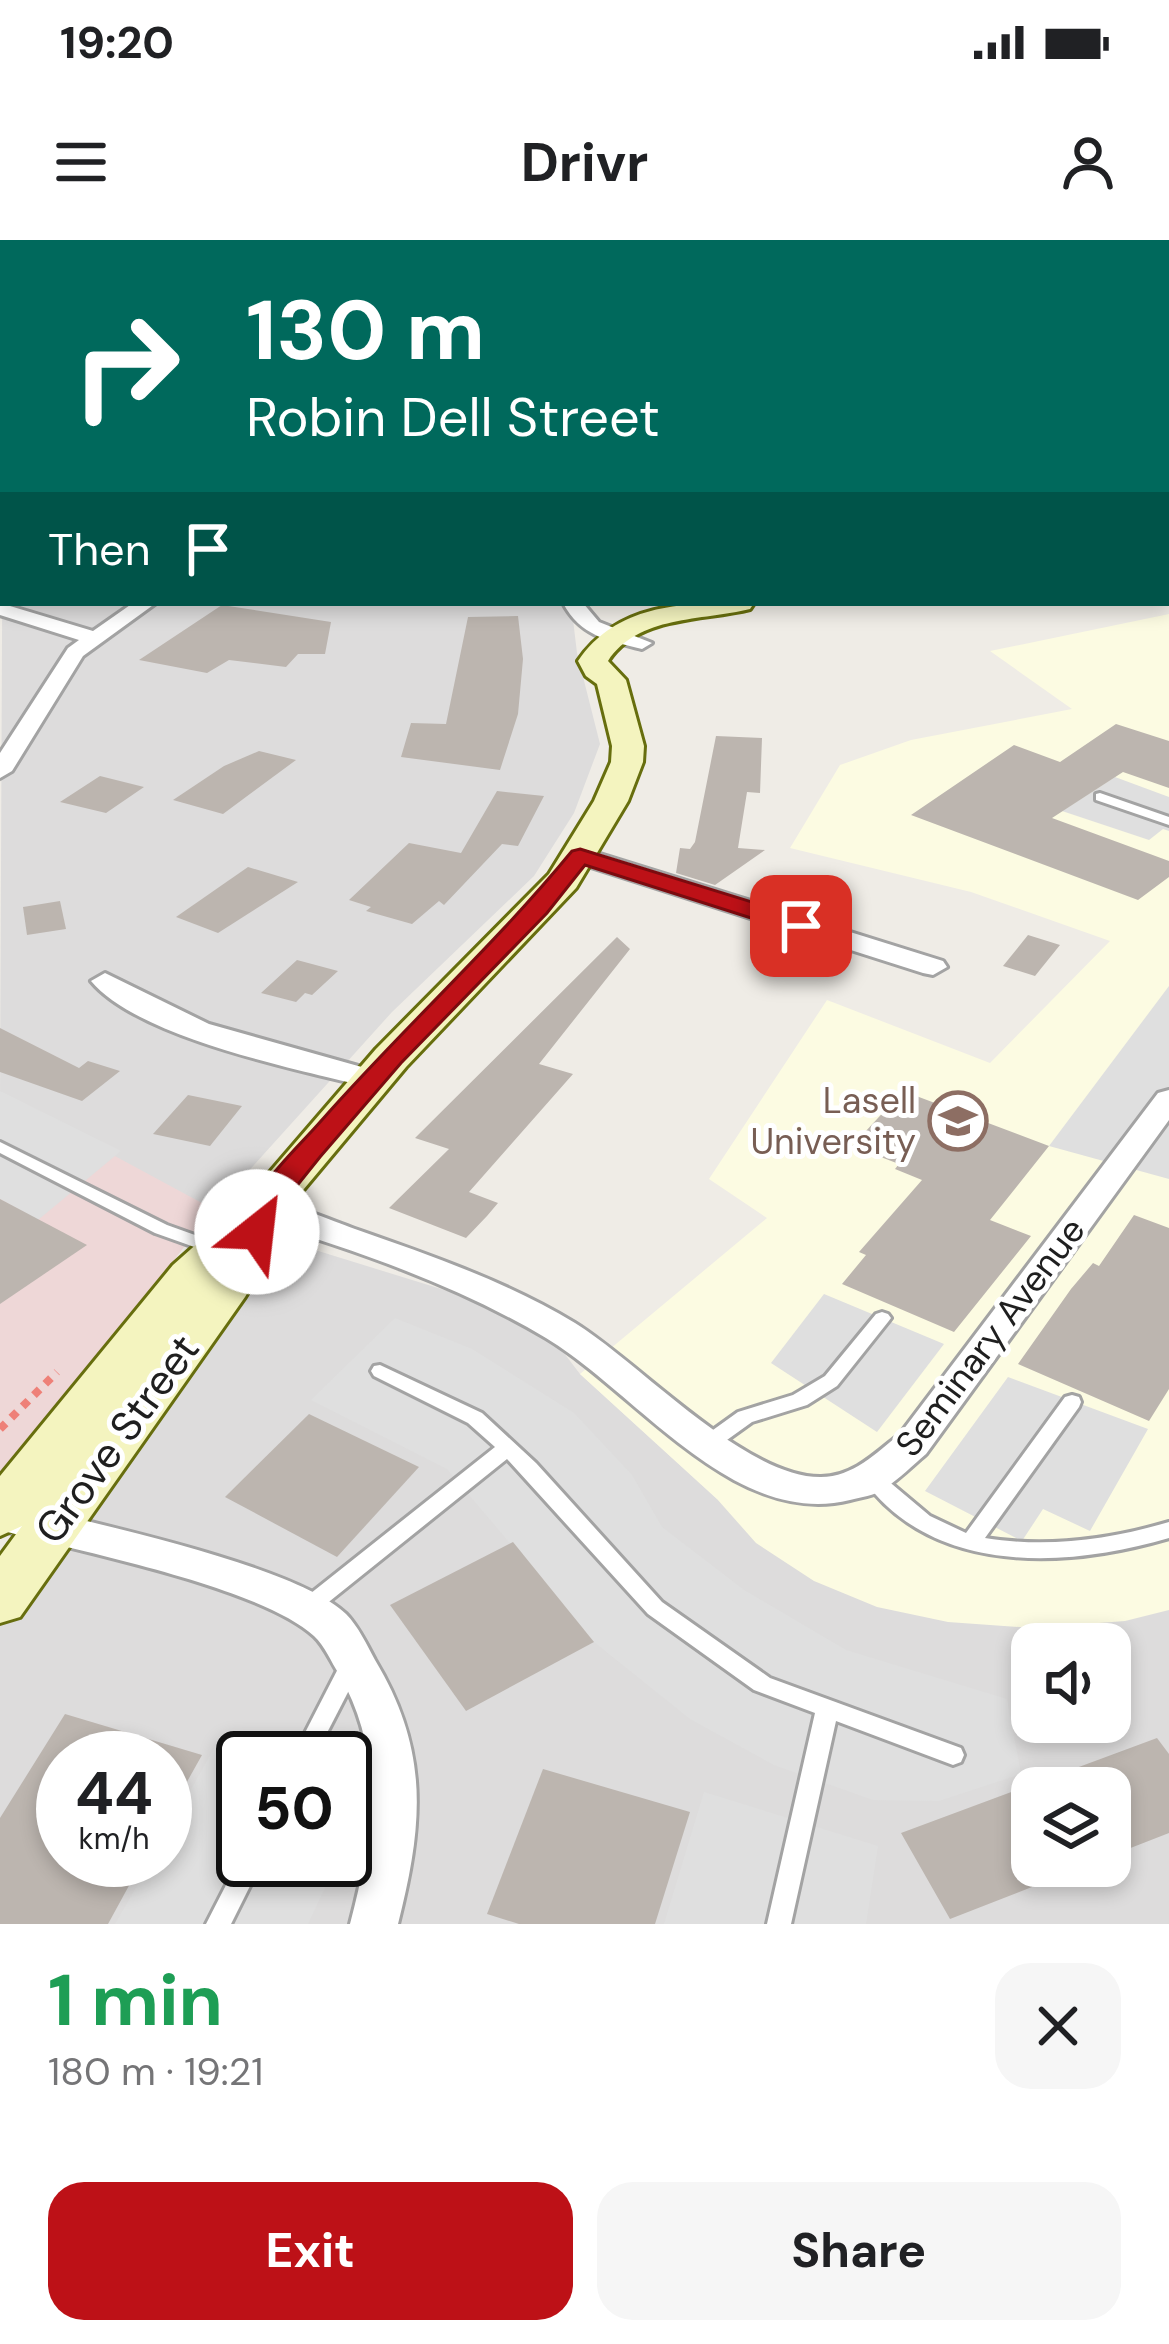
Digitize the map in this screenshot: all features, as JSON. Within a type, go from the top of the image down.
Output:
[{"type":"main road","points":[[612,635],[652,619],[726,606]]},
{"type":"main road","points":[[611,680],[625,671],[629,657],[642,643],[690,614]]},
{"type":"main road","name":"Grove Street","points":[[0,1515],[138,1336],[216,1249],[261,1211],[372,1079],[538,908],[580,856],[627,762],[628,746],[611,680],[596,670],[593,661],[612,635]]},
{"type":"main road","name":"Grove Street","points":[[0,1600],[235,1276],[251,1248],[261,1211]]},
{"type":"street","points":[[0,771],[60,669],[92,637],[141,606]]},
{"type":"street","points":[[574,606],[579,617],[612,635],[642,643]]},
{"type":"street","points":[[0,609],[92,637]]},
{"type":"street","points":[[580,856],[933,967]]},
{"type":"street","points":[[105,981],[134,1004],[174,1022],[372,1079]]},
{"type":"street","name":"Seminary Avenue","points":[[261,1211],[491,1297],[564,1332],[745,1471],[782,1485],[833,1490],[890,1469],[913,1444],[1169,1099]]},
{"type":"street","points":[[0,1515],[253,1588],[306,1609],[329,1624],[385,1722],[398,1779],[394,1853],[374,1924]]},
{"type":"lane","points":[[1100,797],[1169,821]]},
{"type":"lane","points":[[0,1147],[161,1229],[216,1249]]},
{"type":"lane","points":[[706,1445],[746,1417],[800,1400],[831,1381],[882,1318]]},
{"type":"lane","points":[[380,1371],[475,1418],[655,1608],[762,1684],[952,1755]]},
{"type":"lane","points":[[972,1540],[1072,1402]]},
{"type":"lane","points":[[306,1609],[507,1448]]},
{"type":"lane","points":[[873,1478],[920,1519],[972,1540],[1088,1552],[1169,1531]]},
{"type":"lane","points":[[317,1731],[353,1661]]},
{"type":"lane","points":[[779,1924],[827,1710]]},
{"type":"lane","points":[[218,1924],[237,1887]]},
{"type":"shaded area","points":[[2,606],[571,606],[577,653],[600,744],[574,813],[534,876],[392,1012],[207,1217],[0,1098]]},
{"type":"shaded area","name":"Lasell University","points":[[1169,614],[1169,1610],[1125,1621],[1011,1626],[948,1622],[877,1607],[814,1581],[756,1543],[717,1499],[580,1374],[767,1218],[709,1179],[827,1000],[990,1063],[1110,941],[971,892],[790,848],[840,765],[911,740],[1072,709],[990,651]]},
{"type":"shaded area","points":[[1115,777],[1169,797],[1169,831],[1163,829],[1149,840],[1062,811]]},
{"type":"shaded area","points":[[1169,986],[1169,1179],[1049,1146]]},
{"type":"shaded area","points":[[0,1091],[121,1151],[38,1220],[0,1199]]},
{"type":"shaded area","points":[[0,1094],[213,1209],[0,1488]]},
{"type":"shaded area","points":[[257,1232],[538,1319],[580,1374],[717,1499],[1169,1606],[1169,1924],[0,1924],[0,1604]]},
{"type":"shaded area","points":[[824,1294],[944,1344],[877,1432],[771,1363]]},
{"type":"shaded area","points":[[395,1318],[472,1349],[574,1413],[632,1475],[662,1527],[744,1590],[846,1650],[1007,1699],[1011,1743],[1015,1743],[1020,1767],[1011,1767],[1011,1777],[939,1801],[873,1800],[774,1765],[690,1719],[594,1642],[447,1469],[311,1400]]},
{"type":"shaded area","points":[[1008,1377],[1148,1429],[1090,1531],[1043,1509],[1022,1541],[925,1491]]},
{"type":"shaded area","points":[[216,1745],[216,1887],[325,1887],[308,1924],[115,1924],[136,1887],[192,1887],[192,1788]]},
{"type":"shaded area","points":[[704,1792],[878,1846],[866,1924],[664,1924]]},
{"type":"building","points":[[220,606],[331,622],[325,654],[298,654],[286,667],[229,660],[207,673],[139,660]]},
{"type":"building","points":[[518,616],[523,659],[518,714],[500,770],[401,757],[411,723],[446,724],[468,617]]},
{"type":"building","points":[[1116,724],[1169,741],[1169,788],[1123,772],[1052,818],[1169,861],[1169,877],[1138,900],[911,815],[1014,745],[1060,762]]},
{"type":"building","points":[[716,736],[762,738],[760,793],[747,792],[738,848],[765,850],[715,885],[676,873],[680,848],[690,849],[695,842]]},
{"type":"building","points":[[259,751],[296,760],[223,814],[173,800],[224,766]]},
{"type":"building","points":[[100,776],[144,787],[106,813],[60,802]]},
{"type":"building","points":[[497,791],[544,796],[518,846],[502,844],[444,905],[439,901],[412,924],[366,911],[371,907],[349,900],[409,843],[461,853]]},
{"type":"building","points":[[248,867],[298,882],[218,933],[176,917]]},
{"type":"building","points":[[60,901],[66,929],[27,935],[23,907]]},
{"type":"building","points":[[1028,935],[1060,945],[1035,976],[1003,966]]},
{"type":"building","points":[[617,937],[630,949],[539,1064],[573,1074],[469,1192],[498,1203],[466,1238],[389,1208],[449,1149],[415,1138]]},
{"type":"building","points":[[297,960],[338,971],[312,995],[305,993],[296,1002],[261,993]]},
{"type":"building","points":[[0,1028],[79,1068],[88,1061],[120,1071],[82,1101],[0,1072]]},
{"type":"building","points":[[903,1091],[1049,1146],[990,1220],[1031,1236],[954,1332],[842,1284],[866,1255],[859,1252],[922,1180],[895,1169],[899,1164],[852,1146]]},
{"type":"building","points":[[188,1095],[242,1106],[210,1146],[153,1134]]},
{"type":"building","points":[[0,1199],[87,1245],[0,1304]]},
{"type":"building","points":[[1134,1215],[1169,1228],[1169,1389],[1149,1421],[1018,1364],[1071,1289],[1093,1263],[1099,1266]]},
{"type":"building","points":[[309,1414],[419,1467],[337,1557],[225,1497]]},
{"type":"building","points":[[513,1542],[594,1642],[466,1711],[390,1605]]},
{"type":"building","points":[[65,1714],[122,1731],[54,1731]]},
{"type":"building","points":[[1157,1738],[1169,1754],[1169,1833],[1131,1848],[1131,1767],[1079,1767]]},
{"type":"building","points":[[192,1752],[202,1755],[192,1773]]},
{"type":"building","points":[[36,1760],[36,1887],[128,1887],[108,1924],[0,1924],[0,1818]]},
{"type":"building","points":[[543,1769],[690,1812],[655,1924],[519,1924],[487,1914]]},
{"type":"building","points":[[1011,1792],[1011,1887],[1032,1887],[950,1919],[901,1833]]},
{"type":"place","name":"Lasell University","points":[[958,1121]]},
{"type":"route","points":[[257,1232],[261,1211],[310,1151],[391,1058],[538,908],[580,856],[801,926]]}]
